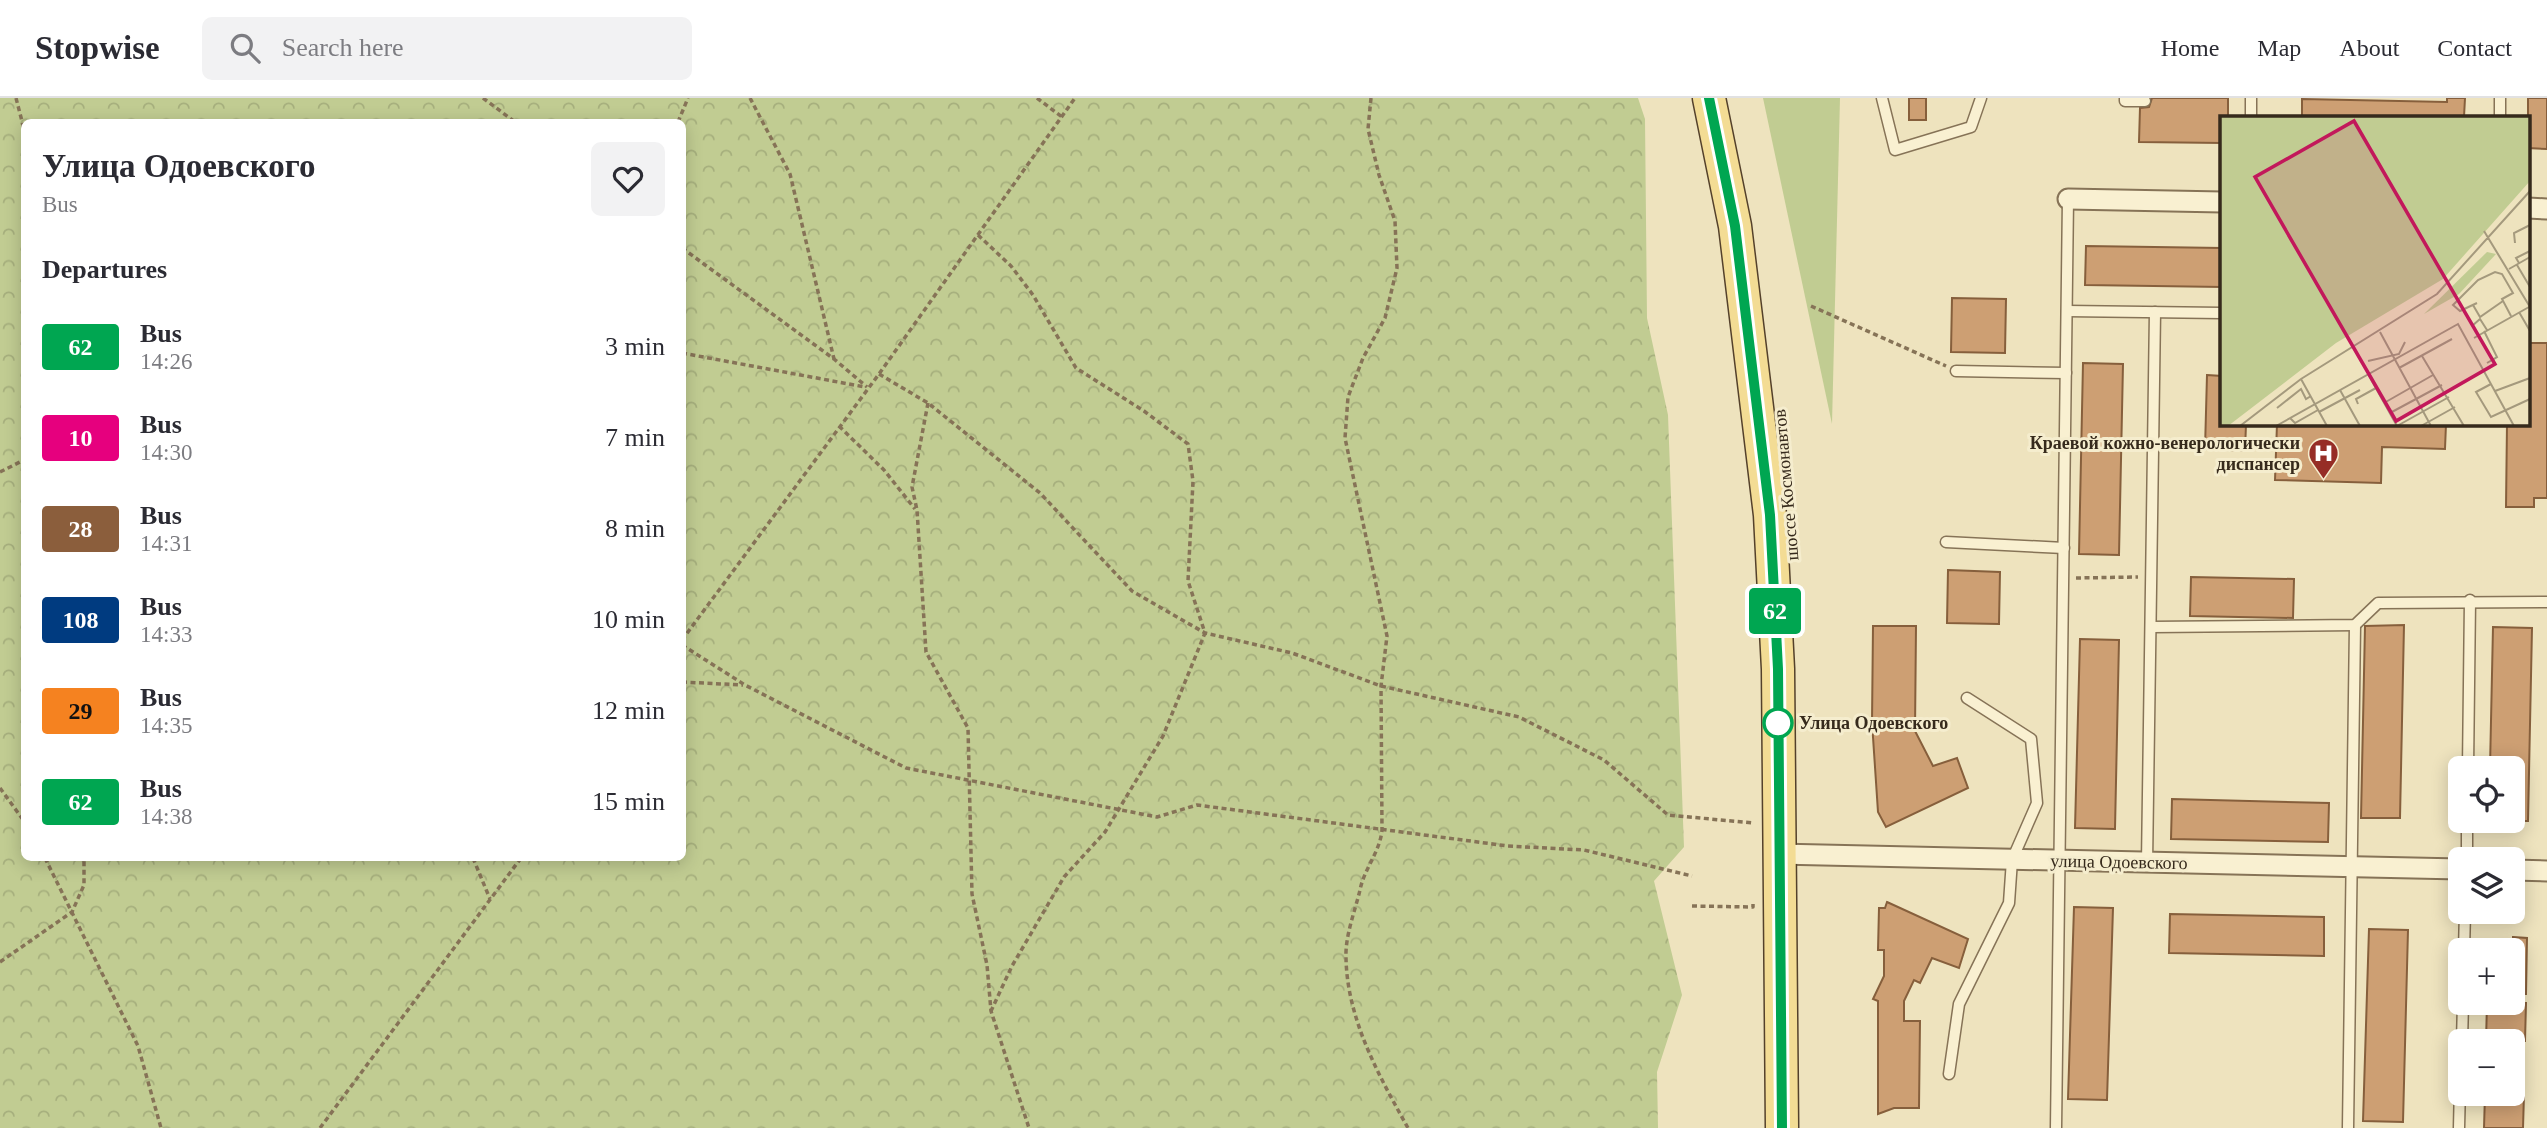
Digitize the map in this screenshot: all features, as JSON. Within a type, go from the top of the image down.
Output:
[{"type":"main road","name":"шоссе Космонавтов","points":[[1709,98],[1735,226],[1770,515],[1802,1128]]},
{"type":"main road","name":"шоссе Космонавтов","points":[[1729,98],[1756,223],[1791,516],[1798,670],[1788,854],[1782,1128]]},
{"type":"street","points":[[2068,199],[2220,202]]},
{"type":"street","name":"улица Одоевского","points":[[1788,854],[2448,869]]},
{"type":"street","points":[[2525,870],[2547,871]]},
{"type":"lane","points":[[1882,98],[1895,150],[1971,127],[1981,98]]},
{"type":"lane","points":[[2125,98],[2145,101]]},
{"type":"lane","points":[[2251,98],[2251,116]]},
{"type":"lane","points":[[2500,98],[2500,116]]},
{"type":"lane","points":[[2056,1128],[2068,199]]},
{"type":"lane","points":[[2067,311],[2220,313]]},
{"type":"lane","points":[[2147,863],[2155,312]]},
{"type":"lane","points":[[1956,371],[2066,373]]},
{"type":"lane","points":[[1946,542],[2064,548]]},
{"type":"lane","points":[[2468,756],[2470,600]]},
{"type":"lane","points":[[2348,1128],[2356,625],[2378,603],[2470,600],[2547,602]]},
{"type":"lane","points":[[2152,627],[2356,625]]},
{"type":"lane","points":[[1948,1074],[1959,1004],[2009,903],[2012,860],[2037,803],[2031,739],[1967,698]]},
{"type":"lane","points":[[2459,1128],[2460,1106]]},
{"type":"path","points":[[16,98],[21,119]]},
{"type":"path","points":[[483,98],[511,119]]},
{"type":"path","points":[[679,119],[688,98]]},
{"type":"path","points":[[750,98],[790,174],[834,359]]},
{"type":"path","points":[[1037,98],[1062,117]]},
{"type":"path","points":[[686,636],[879,374],[1075,98]]},
{"type":"path","points":[[1371,98],[1368,130],[1379,174],[1395,220],[1397,268],[1385,318],[1363,358],[1348,397],[1345,438],[1387,636],[1381,686],[1382,830],[1381,841],[1361,885],[1346,956],[1350,996],[1369,1055],[1408,1128]]},
{"type":"path","points":[[978,235],[1011,266],[1034,295],[1076,368],[1188,444],[1193,481],[1188,581],[1205,633],[1163,736],[1105,832],[1064,877],[1013,966],[991,1011]]},
{"type":"path","points":[[686,251],[834,359],[867,387]]},
{"type":"path","points":[[1811,306],[1956,371]]},
{"type":"path","points":[[686,354],[867,387]]},
{"type":"path","points":[[879,374],[928,403],[1040,492],[1132,591],[1205,633],[1292,653],[1381,686],[1519,717],[1604,760],[1668,815],[1754,821],[1754,834]]},
{"type":"path","points":[[928,403],[912,487],[917,510],[926,652],[968,728],[972,894],[988,965],[991,1011],[1029,1128]]},
{"type":"path","points":[[839,426],[884,470],[917,510]]},
{"type":"path","points":[[0,472],[21,462]]},
{"type":"path","points":[[2063,578],[2153,577]]},
{"type":"path","points":[[686,645],[745,685],[906,768],[1157,817],[1198,804],[1508,846],[1584,850],[1692,876]]},
{"type":"path","points":[[686,682],[745,685]]},
{"type":"path","points":[[0,788],[21,817]]},
{"type":"path","points":[[47,861],[138,1046],[161,1128]]},
{"type":"path","points":[[0,962],[72,912],[84,885],[84,861]]},
{"type":"path","points":[[474,861],[490,899]]},
{"type":"path","points":[[320,1128],[519,861]]},
{"type":"path","points":[[1692,906],[1753,907],[1753,895]]},
{"type":"green space","points":[[0,98],[1638,98],[1645,119],[1647,318],[1668,415],[1684,847],[1654,881],[1682,995],[1657,1072],[1658,1128],[0,1128]]},
{"type":"green space","points":[[1763,98],[1840,98],[1832,424]]},
{"type":"building","points":[[1909,98],[1926,98],[1926,120],[1909,120]]},
{"type":"building","points":[[2152,98],[2228,98],[2228,116],[2220,116],[2220,143],[2139,142],[2140,108],[2149,107]]},
{"type":"building","points":[[2447,98],[2465,98],[2464,116],[2302,116],[2302,99],[2447,102]]},
{"type":"building","points":[[2528,98],[2547,98],[2547,149],[2530,148]]},
{"type":"building","points":[[2086,246],[2220,248],[2220,287],[2085,285]]},
{"type":"building","points":[[1952,298],[2006,299],[2005,353],[1951,352]]},
{"type":"building","points":[[2530,343],[2547,343],[2547,498],[2534,498],[2534,507],[2506,507],[2507,425],[2530,425]]},
{"type":"building","points":[[2083,363],[2123,364],[2119,555],[2079,554]]},
{"type":"building","points":[[2207,375],[2220,376],[2220,425],[2246,425],[2245,451],[2205,449]]},
{"type":"building","points":[[2277,425],[2446,425],[2445,449],[2382,447],[2381,483],[2275,480]]},
{"type":"building","points":[[1948,570],[2000,572],[1999,624],[1947,623]]},
{"type":"building","points":[[2191,577],[2294,579],[2293,618],[2190,616]]},
{"type":"building","points":[[2404,625],[2400,818],[2361,818],[2365,626]]},
{"type":"building","points":[[1873,626],[1916,626],[1915,731],[1933,766],[1957,758],[1968,788],[1886,827],[1878,812],[1872,722]]},
{"type":"building","points":[[2493,627],[2532,628],[2528,821],[2525,821],[2525,756],[2490,756]]},
{"type":"building","points":[[2080,639],[2119,640],[2115,829],[2075,828]]},
{"type":"building","points":[[2172,799],[2329,803],[2328,842],[2171,839]]},
{"type":"building","points":[[1887,902],[1968,939],[1959,968],[1932,958],[1920,983],[1914,980],[1904,1001],[1904,1021],[1920,1021],[1919,1108],[1894,1108],[1878,1114],[1878,1001],[1873,999],[1884,976],[1884,950],[1878,950],[1879,908],[1885,908]]},
{"type":"building","points":[[2074,907],[2113,908],[2107,1100],[2068,1099]]},
{"type":"building","points":[[2170,914],[2324,917],[2324,956],[2169,953]]},
{"type":"building","points":[[2369,929],[2408,930],[2403,1122],[2363,1121]]},
{"type":"building","points":[[2513,937],[2527,938],[2526,994],[2525,938]]},
{"type":"building","points":[[2526,1003],[2525,1041],[2525,1029],[2486,1029],[2487,1015],[2525,1015]]},
{"type":"building","points":[[2485,1106],[2524,1106],[2523,1128],[2484,1128]]},
{"type":"bus line","name":"62","points":[[1709,98],[1735,226],[1770,515],[1778,669],[1782,1128]]},
{"type":"place","name":"Краевой кожно-венерологически диспансер","points":[[2323,480]]},
{"type":"place","name":"Улица Одоевского","points":[[1778,723]]}]
